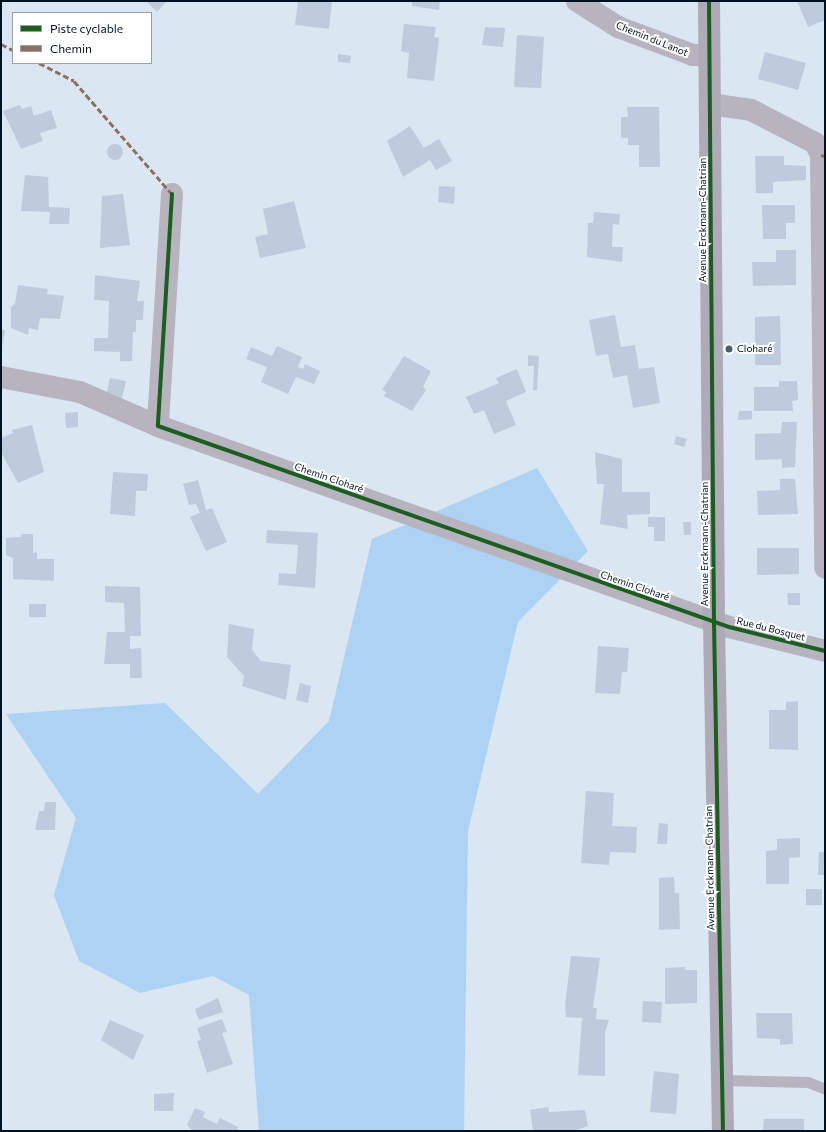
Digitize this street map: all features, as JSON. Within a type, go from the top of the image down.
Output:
[{"type":"street","name":"Chemin du Lanot","points":[[577,1],[618,27],[693,55],[708,55]]},
{"type":"street","name":"Avenue Erckmann-Chatrian","points":[[709,1],[708,55],[710,77],[714,622],[723,1131]]},
{"type":"street","points":[[710,104],[751,110],[815,142],[822,156],[825,568]]},
{"type":"street","points":[[158,426],[172,194]]},
{"type":"street","name":"Chemin Cloharé","points":[[1,377],[80,392],[158,426],[714,622]]},
{"type":"street","name":"Rue du Bosquet","points":[[714,622],[825,651]]},
{"type":"lane","points":[[722,1080],[808,1082],[825,1089]]},
{"type":"shaded area","points":[[537,468],[588,551],[518,622],[468,831],[464,1131],[259,1131],[249,995],[213,976],[140,993],[79,961],[54,895],[76,818],[6,714],[165,703],[258,794],[329,721],[372,539]]},
{"type":"building","points":[[146,1],[167,1],[157,12]]},
{"type":"building","points":[[298,1],[332,1],[329,29],[295,25]]},
{"type":"building","points":[[412,1],[440,1],[439,10],[412,6]]},
{"type":"building","points":[[797,1],[824,1],[825,20],[808,27]]},
{"type":"building","points":[[404,24],[436,27],[434,37],[439,38],[434,81],[407,78],[409,53],[401,51]]},
{"type":"building","points":[[485,27],[505,28],[503,47],[482,45]]},
{"type":"building","points":[[517,35],[544,37],[541,88],[514,87]]},
{"type":"building","points":[[765,52],[806,63],[798,90],[758,79]]},
{"type":"building","points":[[338,54],[351,56],[350,63],[338,62]]},
{"type":"building","points":[[20,105],[22,109],[31,106],[34,116],[51,110],[57,128],[40,133],[43,141],[21,149],[3,111]]},
{"type":"building","points":[[627,107],[659,107],[660,167],[639,167],[639,145],[628,145],[628,138],[621,138],[621,117],[628,117]]},
{"type":"building","points":[[410,126],[424,148],[439,139],[452,161],[436,170],[430,160],[403,177],[387,141]]},
{"type":"building","points":[[115,144],[121,146],[123,152],[121,158],[115,160],[109,158],[107,152],[109,146]]},
{"type":"building","points":[[755,156],[784,156],[784,165],[806,166],[806,180],[773,182],[773,193],[756,193]]},
{"type":"building","points":[[25,175],[48,177],[49,207],[70,208],[69,224],[49,224],[50,212],[21,211]]},
{"type":"building","points":[[439,186],[455,187],[454,204],[438,202]]},
{"type":"building","points":[[123,194],[130,245],[100,248],[102,196]]},
{"type":"building","points":[[294,201],[306,248],[260,258],[255,237],[268,234],[263,209]]},
{"type":"building","points":[[762,205],[795,205],[795,223],[786,223],[786,239],[763,239]]},
{"type":"building","points":[[594,212],[620,214],[619,225],[613,224],[612,247],[623,247],[622,262],[587,257],[588,223],[593,223]]},
{"type":"building","points":[[776,250],[796,250],[796,285],[753,286],[752,262],[776,262]]},
{"type":"building","points":[[95,275],[140,281],[137,301],[144,301],[143,320],[136,320],[136,332],[133,332],[132,361],[120,361],[120,352],[94,351],[94,338],[108,338],[109,301],[94,300]]},
{"type":"building","points":[[18,285],[48,289],[47,294],[64,296],[60,319],[40,318],[38,330],[29,328],[28,335],[11,328],[11,307],[15,304]]},
{"type":"building","points":[[615,315],[621,347],[635,345],[639,369],[654,367],[660,403],[633,408],[627,375],[613,378],[608,354],[596,356],[589,320]]},
{"type":"building","points":[[780,316],[781,365],[755,365],[755,317]]},
{"type":"building","points":[[1,330],[5,330],[2,347],[1,346]]},
{"type":"building","points":[[277,346],[302,357],[298,367],[303,369],[305,364],[320,371],[314,384],[296,377],[288,394],[261,382],[267,367],[246,359],[251,347],[272,356]]},
{"type":"building","points":[[528,355],[539,356],[537,390],[533,390],[534,366],[528,366]]},
{"type":"building","points":[[404,356],[431,371],[423,387],[426,390],[412,411],[384,396],[386,392],[382,390]]},
{"type":"building","points":[[517,369],[526,392],[506,401],[516,425],[494,434],[484,410],[474,414],[466,397],[499,383],[496,378]]},
{"type":"building","points":[[110,378],[126,381],[121,403],[105,400]]},
{"type":"building","points":[[779,381],[797,381],[798,400],[792,401],[793,411],[754,411],[754,387],[779,387]]},
{"type":"building","points":[[739,411],[752,411],[752,419],[738,420]]},
{"type":"building","points":[[78,412],[78,427],[66,428],[65,413]]},
{"type":"building","points":[[782,422],[797,422],[795,467],[782,468],[782,459],[755,460],[755,434],[781,433]]},
{"type":"building","points":[[32,425],[44,472],[18,483],[1,452],[1,438],[13,433],[12,430]]},
{"type":"building","points":[[676,436],[687,439],[684,447],[674,444]]},
{"type":"building","points":[[595,452],[622,459],[622,492],[650,492],[650,514],[627,515],[628,529],[600,524],[604,484],[597,484]]},
{"type":"building","points":[[113,472],[148,474],[147,491],[136,491],[135,516],[110,514]]},
{"type":"building","points":[[780,479],[795,479],[798,514],[758,515],[757,491],[780,490]]},
{"type":"building","points":[[198,480],[206,510],[212,508],[227,542],[206,551],[190,517],[200,513],[196,504],[189,505],[183,484]]},
{"type":"building","points":[[648,517],[665,517],[665,541],[654,541],[654,527],[648,527]]},
{"type":"building","points":[[683,522],[691,522],[691,535],[684,535]]},
{"type":"building","points":[[267,530],[318,533],[315,588],[278,585],[279,573],[296,574],[298,545],[266,543]]},
{"type":"building","points":[[21,534],[33,534],[33,553],[37,552],[37,559],[54,559],[54,581],[13,579],[13,558],[6,555],[6,538],[21,537]]},
{"type":"building","points":[[757,548],[799,548],[799,574],[757,575]]},
{"type":"building","points":[[105,586],[140,587],[141,636],[130,636],[130,649],[141,648],[142,678],[130,678],[130,664],[104,664],[107,632],[125,632],[124,603],[105,602]]},
{"type":"building","points":[[787,593],[800,593],[800,605],[788,605]]},
{"type":"building","points":[[29,604],[46,604],[46,617],[29,617]]},
{"type":"building","points":[[229,624],[254,629],[252,650],[261,661],[291,665],[286,700],[242,686],[244,676],[227,657]]},
{"type":"building","points":[[598,646],[629,648],[627,672],[622,672],[620,694],[595,693]]},
{"type":"building","points":[[300,683],[311,686],[308,703],[296,700]]},
{"type":"building","points":[[798,701],[798,750],[769,749],[769,710],[786,710],[786,702]]},
{"type":"building","points":[[586,791],[614,793],[612,826],[637,827],[636,853],[610,852],[609,865],[581,863]]},
{"type":"building","points":[[45,802],[56,802],[55,830],[35,830],[39,811],[44,811]]},
{"type":"building","points":[[659,823],[668,824],[667,844],[657,844]]},
{"type":"building","points":[[800,838],[800,857],[789,858],[789,884],[766,884],[766,851],[777,850],[777,839]]},
{"type":"building","points":[[819,852],[825,852],[825,875],[818,875]]},
{"type":"building","points":[[674,877],[675,893],[679,893],[680,929],[659,930],[659,878]]},
{"type":"building","points":[[806,889],[822,889],[822,905],[806,905]]},
{"type":"building","points":[[571,956],[600,958],[593,1008],[597,1008],[596,1019],[609,1020],[605,1032],[605,1076],[578,1075],[582,1018],[566,1017],[565,1005]]},
{"type":"building","points":[[685,967],[685,970],[697,970],[697,1003],[665,1004],[665,968]]},
{"type":"building","points":[[218,998],[223,1012],[199,1020],[195,1009]]},
{"type":"building","points":[[643,1001],[662,1002],[661,1023],[642,1022]]},
{"type":"building","points":[[756,1013],[792,1013],[793,1044],[780,1045],[780,1039],[757,1038]]},
{"type":"building","points":[[222,1019],[227,1032],[222,1033],[233,1064],[207,1073],[197,1041],[201,1040],[197,1028]]},
{"type":"building","points":[[110,1020],[144,1035],[133,1060],[101,1040]]},
{"type":"building","points":[[654,1071],[679,1074],[676,1114],[650,1112]]},
{"type":"building","points":[[174,1093],[173,1111],[154,1111],[154,1094]]},
{"type":"building","points":[[548,1107],[549,1112],[585,1110],[588,1126],[573,1131],[533,1131],[530,1110]]},
{"type":"building","points":[[195,1108],[205,1112],[203,1117],[217,1124],[220,1118],[238,1127],[237,1131],[193,1131],[187,1125]]},
{"type":"building","points":[[764,1119],[804,1119],[804,1131],[763,1131]]},
{"type":"marked path","points":[[1,44],[12,50]]},
{"type":"marked path","points":[[41,64],[74,81],[172,194]]},
{"type":"marked path","points":[[821,155],[825,156]]},
{"type":"cycle path","points":[[709,1],[714,622],[723,1131]]},
{"type":"cycle path","points":[[172,194],[158,426],[729,627],[825,651]]},
{"type":"place","name":"Cloharé","points":[[729,349]]}]
